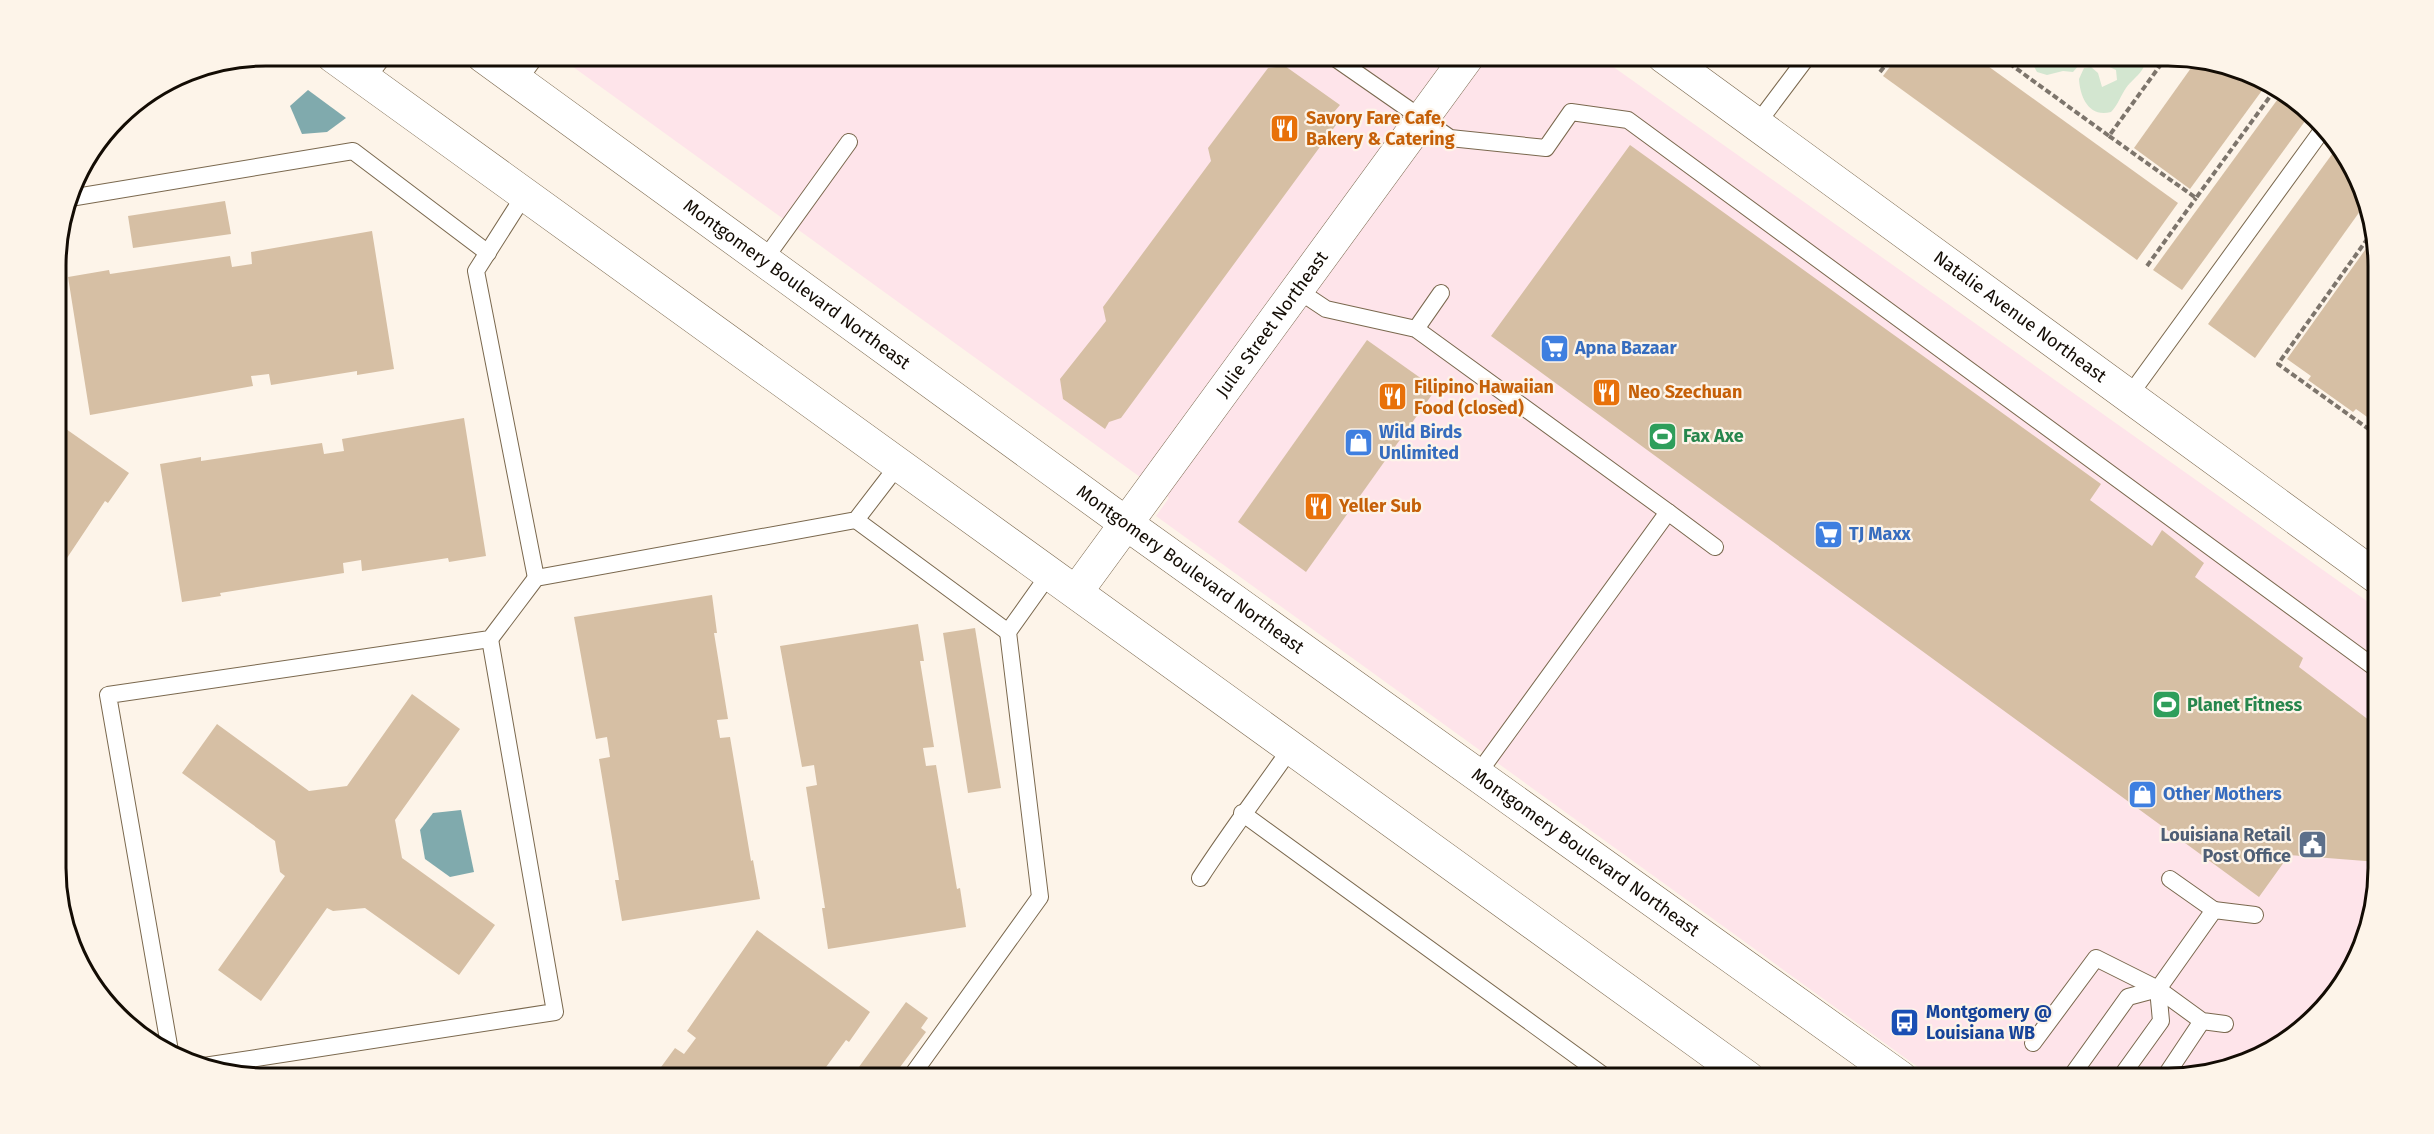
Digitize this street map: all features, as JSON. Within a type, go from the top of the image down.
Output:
[{"type":"main road","name":"Julie Street Northeast","points":[[1063,582],[1124,522],[1461,66]]},
{"type":"main road","name":"Natalie Avenue Northeast","points":[[1677,66],[2368,571]]},
{"type":"main road","points":[[375,67],[525,194],[1734,1068]]},
{"type":"main road","name":"Montgomery Boulevard Northeast","points":[[527,68],[764,260],[1124,522],[1887,1068]]},
{"type":"lane","points":[[1346,66],[1450,138],[1546,147],[1571,112],[1628,120],[2368,663]]},
{"type":"lane","points":[[1757,124],[1800,66]]},
{"type":"lane","points":[[2129,396],[2319,135]]},
{"type":"lane","points":[[764,260],[849,142]]},
{"type":"lane","points":[[79,197],[353,151],[488,253]]},
{"type":"lane","points":[[525,194],[476,270],[536,578]]},
{"type":"lane","points":[[1296,289],[1326,309],[1416,329],[1715,547]]},
{"type":"lane","points":[[1416,329],[1441,293]]},
{"type":"lane","points":[[168,1042],[108,695],[490,639],[536,578],[856,520],[899,465]]},
{"type":"lane","points":[[1477,775],[1668,512]]},
{"type":"lane","points":[[856,520],[1008,632],[1040,897],[917,1068]]},
{"type":"lane","points":[[1008,632],[1063,582]]},
{"type":"lane","points":[[223,1063],[555,1012],[490,639]]},
{"type":"lane","points":[[1200,878],[1242,813],[1254,802],[1291,748]]},
{"type":"lane","points":[[1242,813],[1593,1068]]},
{"type":"lane","points":[[2170,879],[2214,910],[2255,915]]},
{"type":"lane","points":[[2077,1068],[2128,997],[2158,989],[2214,910]]},
{"type":"lane","points":[[2033,1043],[2096,958],[2158,989],[2202,1021],[2225,1024]]},
{"type":"lane","points":[[2127,1068],[2161,1021],[2158,989]]},
{"type":"lane","points":[[2171,1068],[2202,1021]]},
{"type":"path","points":[[1880,72],[1885,66]]},
{"type":"path","points":[[2013,66],[2196,198]]},
{"type":"path","points":[[2109,136],[2160,66]]},
{"type":"path","points":[[2147,266],[2271,95]]},
{"type":"path","points":[[2366,241],[2278,364],[2368,429]]},
{"type":"shaded area","points":[[572,66],[1612,66],[2368,602],[2368,881],[2364,907],[2353,944],[2327,990],[2290,1027],[2244,1053],[2219,1061],[2181,1068],[1919,1068],[1156,516],[1169,498]]},
{"type":"green space","points":[[2034,66],[2078,66],[2073,72],[2063,71],[2047,75],[2037,72]]},
{"type":"green space","points":[[2107,66],[2144,66],[2126,88],[2111,112],[2103,113],[2091,109],[2081,93],[2079,79],[2084,68],[2091,67],[2098,73],[2102,87],[2117,80],[2116,70]]},
{"type":"water","points":[[308,90],[346,118],[327,132],[302,134],[290,106]]},
{"type":"water","points":[[461,810],[474,872],[450,877],[425,859],[420,830],[433,813]]},
{"type":"building","points":[[1285,66],[1340,105],[1334,112],[1336,125],[1121,418],[1109,422],[1105,429],[1063,399],[1060,379],[1106,321],[1103,307],[1211,161],[1208,148],[1268,68]]},
{"type":"building","points":[[1890,66],[1988,66],[2178,203],[2137,260],[1883,76]]},
{"type":"building","points":[[2191,68],[2219,73],[2262,90],[2190,189],[2134,148]]},
{"type":"building","points":[[2278,99],[2290,107],[2305,121],[2182,290],[2153,270]]},
{"type":"building","points":[[1630,145],[2101,484],[2090,500],[2152,546],[2162,530],[2204,563],[2195,577],[2303,658],[2299,667],[2368,719],[2368,861],[2289,855],[2259,897],[1491,336]]},
{"type":"building","points":[[2333,153],[2353,190],[2360,211],[2255,358],[2208,324]]},
{"type":"building","points":[[225,201],[231,234],[133,248],[128,216]]},
{"type":"building","points":[[372,231],[394,369],[357,375],[357,371],[271,385],[269,374],[251,376],[253,386],[90,415],[68,277],[109,270],[110,274],[230,256],[232,267],[252,264],[251,252]]},
{"type":"building","points":[[2367,248],[2368,418],[2356,409],[2353,412],[2308,380],[2311,376],[2287,359]]},
{"type":"building","points":[[1367,340],[1436,389],[1306,572],[1238,522]]},
{"type":"building","points":[[464,418],[486,556],[449,562],[448,558],[362,571],[361,560],[343,563],[344,573],[220,593],[221,596],[182,602],[160,464],[201,457],[201,461],[322,443],[324,454],[344,451],[342,439]]},
{"type":"building","points":[[66,429],[129,473],[108,503],[105,501],[66,560]]},
{"type":"building","points":[[712,595],[717,633],[714,633],[728,719],[717,720],[720,738],[730,737],[751,861],[753,860],[760,899],[622,921],[615,880],[619,880],[599,759],[610,757],[607,737],[596,739],[574,617]]},
{"type":"building","points":[[918,624],[924,661],[920,661],[934,747],[923,748],[926,766],[936,765],[957,889],[960,888],[966,927],[828,949],[822,908],[825,908],[806,787],[817,785],[814,765],[802,767],[780,646]]},
{"type":"building","points":[[975,628],[1001,788],[968,793],[943,633]]},
{"type":"building","points":[[412,694],[460,729],[395,820],[402,858],[495,925],[459,975],[365,908],[333,911],[327,908],[261,1001],[218,970],[285,876],[280,872],[275,841],[182,773],[217,724],[309,791],[347,786]]},
{"type":"building","points":[[757,930],[870,1012],[849,1042],[846,1040],[825,1068],[660,1068],[675,1048],[684,1054],[696,1038],[687,1031]]},
{"type":"building","points":[[906,1002],[928,1018],[921,1028],[926,1032],[899,1068],[858,1068]]},
{"type":"place","name":"Savory Fare Cafe, Bakery & Catering","points":[[1285,128]]},
{"type":"place","name":"Apna Bazaar","points":[[1554,348]]},
{"type":"place","name":"Neo Szechuan","points":[[1607,392]]},
{"type":"place","name":"Filipino Hawaiian Food (closed)","points":[[1393,397]]},
{"type":"place","name":"Fax Axe","points":[[1662,436]]},
{"type":"place","name":"Wild Birds Unlimited","points":[[1358,442]]},
{"type":"place","name":"Yeller Sub","points":[[1318,506]]},
{"type":"place","name":"TJ Maxx","points":[[1828,534]]},
{"type":"place","name":"Planet Fitness","points":[[2166,705]]},
{"type":"place","name":"Other Mothers","points":[[2142,794]]},
{"type":"place","name":"Louisiana Retail Post Office","points":[[2312,845]]},
{"type":"place","name":"Montgomery @ Louisiana WB","points":[[1905,1022]]}]
